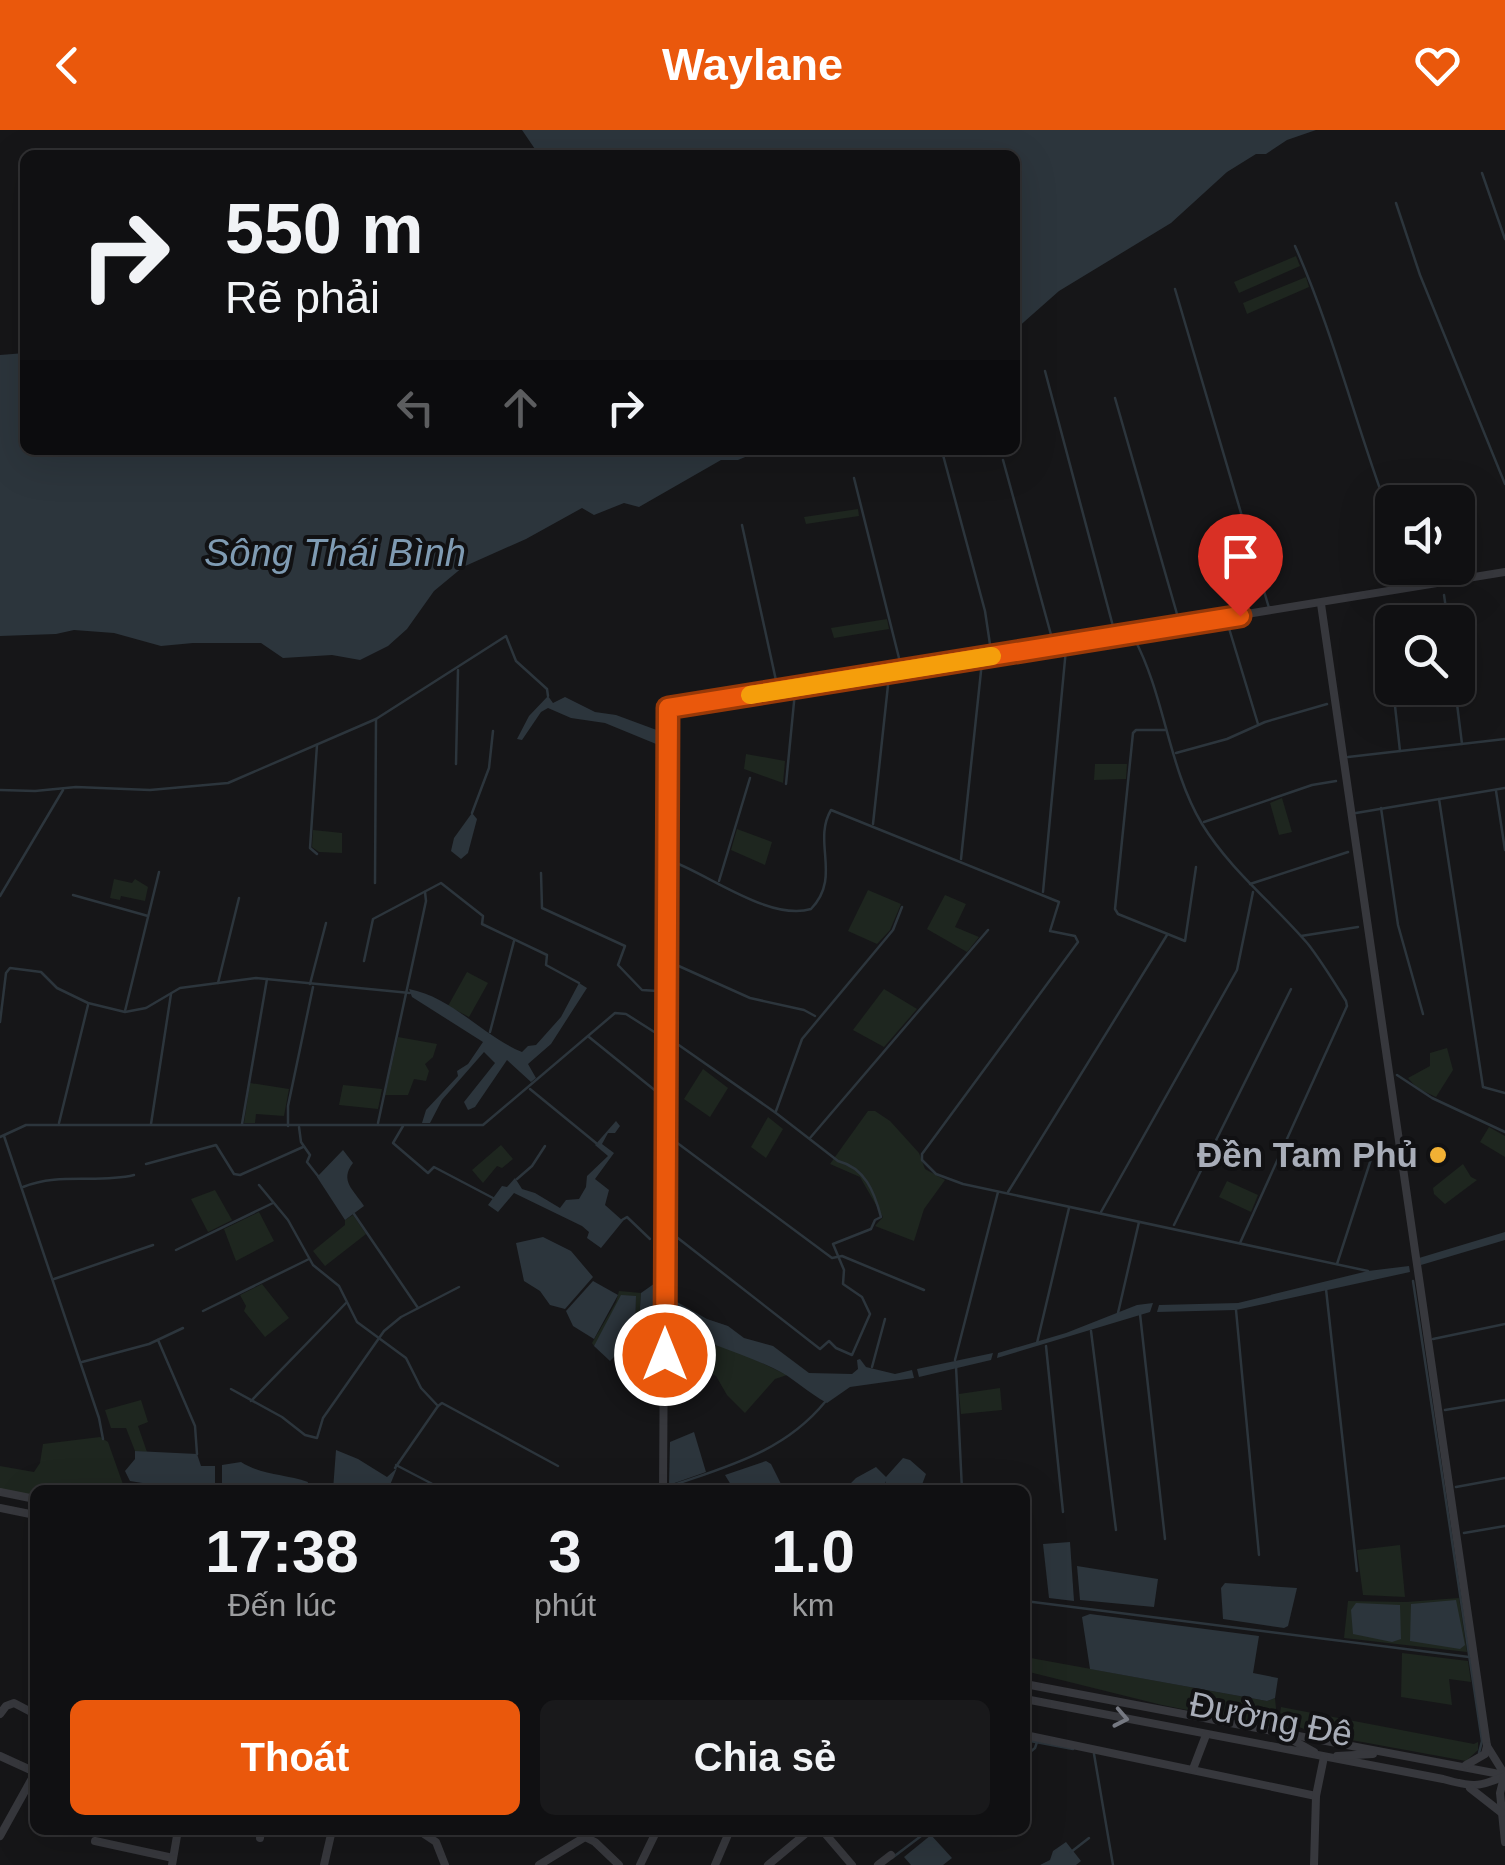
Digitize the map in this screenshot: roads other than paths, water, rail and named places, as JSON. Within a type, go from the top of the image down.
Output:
[{"type":"street","points":[[663,1485],[668,708],[1505,572]]},
{"type":"street","points":[[1321,604],[1487,1746],[1505,1776],[1500,1792],[1505,1842]]},
{"type":"street","points":[[1,1493],[30,1498]]},
{"type":"street","points":[[0,1508],[30,1514]]},
{"type":"street","name":"Đường Đê","points":[[1030,1685],[1505,1776]]},
{"type":"street","name":"Đường Đê","points":[[1030,1700],[1444,1778],[1466,1786],[1479,1787],[1505,1776]]},
{"type":"street","points":[[0,1714],[6,1706],[14,1704],[30,1712]]},
{"type":"street","points":[[1278,1732],[1324,1757],[1388,1752]]},
{"type":"street","points":[[1193,1770],[1206,1734]]},
{"type":"street","points":[[1030,1736],[1316,1796]]},
{"type":"street","points":[[1462,1766],[1480,1759],[1487,1746]]},
{"type":"street","points":[[0,1756],[30,1770]]},
{"type":"street","points":[[1314,1865],[1316,1796],[1324,1757]]},
{"type":"street","points":[[0,1836],[30,1781]]},
{"type":"street","points":[[1466,1786],[1502,1813]]},
{"type":"street","points":[[95,1841],[172,1862],[175,1835]]},
{"type":"street","points":[[324,1865],[331,1835]]},
{"type":"street","points":[[426,1835],[436,1842],[446,1865]]},
{"type":"street","points":[[640,1865],[654,1835]]},
{"type":"street","points":[[715,1865],[728,1835]]},
{"type":"street","points":[[773,1863],[804,1835]]},
{"type":"street","points":[[826,1835],[852,1865]]},
{"type":"street","points":[[539,1865],[585,1837],[619,1865]]},
{"type":"street","points":[[878,1865],[891,1855]]},
{"type":"water","points":[[522,130],[1316,130],[1287,140],[1266,154],[1256,154],[1227,172],[1171,223],[1059,291],[1020,326],[1020,150],[536,150]]},
{"type":"water","name":"Sông Thái Bình","points":[[20,353],[20,455],[750,455],[721,460],[639,507],[624,503],[594,515],[582,508],[463,567],[434,591],[407,629],[388,646],[360,660],[332,655],[283,658],[261,643],[161,646],[114,633],[74,630],[0,636],[0,355]]},
{"type":"water","points":[[548,696],[553,703],[565,697],[595,712],[616,715],[662,732],[661,746],[605,723],[571,718],[548,708],[522,740],[517,739],[529,716]]},
{"type":"water","points":[[472,813],[477,819],[468,853],[461,859],[451,851],[454,838]]},
{"type":"water","points":[[579,983],[587,988],[551,1044],[528,1064],[536,1078],[531,1082],[507,1060],[475,1107],[468,1110],[464,1102],[495,1063],[484,1052],[442,1100],[430,1123],[422,1123],[426,1110],[483,1042],[412,997],[409,989],[439,1000],[522,1052],[536,1045],[561,1017]]},
{"type":"water","points":[[616,1121],[620,1126],[615,1133],[608,1133],[602,1144],[614,1153],[595,1179],[609,1190],[605,1205],[623,1221],[601,1248],[587,1238],[589,1232],[582,1226],[514,1193],[498,1212],[488,1205],[502,1186],[507,1187],[515,1178],[522,1189],[560,1208],[566,1200],[579,1199],[587,1176],[608,1156],[595,1145]]},
{"type":"water","points":[[343,1150],[353,1163],[347,1175],[349,1185],[364,1206],[345,1220],[317,1177]]},
{"type":"water","points":[[1505,1232],[1505,1240],[1421,1265],[1419,1258]]},
{"type":"water","points":[[543,1237],[571,1251],[593,1277],[565,1309],[550,1305],[540,1291],[524,1281],[516,1243]]},
{"type":"water","points":[[1409,1266],[1410,1272],[1236,1310],[1157,1312],[1159,1305],[1238,1303],[1368,1271]]},
{"type":"water","points":[[593,1281],[618,1295],[594,1339],[573,1326],[566,1311]]},
{"type":"water","points":[[658,1281],[656,1351],[638,1338],[641,1293]]},
{"type":"water","points":[[621,1295],[636,1296],[635,1336],[610,1361],[594,1346]]},
{"type":"water","points":[[670,1298],[744,1338],[773,1346],[809,1373],[852,1374],[860,1359],[866,1367],[895,1374],[912,1370],[914,1378],[850,1387],[827,1403],[780,1372],[670,1323]]},
{"type":"water","points":[[1153,1303],[1150,1312],[997,1358],[998,1353],[1066,1333],[1137,1305]]},
{"type":"water","points":[[993,1353],[991,1360],[919,1377],[917,1369]]},
{"type":"water","points":[[694,1432],[706,1472],[669,1485],[670,1442]]},
{"type":"water","points":[[336,1450],[387,1477],[397,1468],[390,1485],[333,1485]]},
{"type":"water","points":[[135,1451],[197,1454],[201,1466],[215,1466],[215,1485],[130,1481],[125,1471],[135,1459]]},
{"type":"water","points":[[903,1458],[926,1474],[922,1485],[886,1485],[885,1481],[885,1485],[849,1485],[876,1467],[886,1477]]},
{"type":"water","points":[[766,1461],[782,1485],[731,1485],[725,1475]]},
{"type":"water","points":[[241,1462],[308,1482],[222,1485],[222,1465]]},
{"type":"water","points":[[1070,1542],[1074,1601],[1049,1598],[1043,1544]]},
{"type":"water","points":[[1077,1566],[1158,1579],[1154,1607],[1080,1600]]},
{"type":"water","points":[[1225,1583],[1297,1588],[1288,1626],[1223,1619],[1221,1588]]},
{"type":"water","points":[[1456,1600],[1465,1645],[1460,1649],[1410,1641],[1411,1604]]},
{"type":"water","points":[[1356,1603],[1400,1605],[1401,1639],[1392,1642],[1353,1634],[1351,1610]]},
{"type":"water","points":[[1090,1614],[1259,1636],[1253,1673],[1278,1678],[1275,1698],[1267,1701],[1090,1669],[1082,1617]]},
{"type":"water","points":[[931,1835],[952,1858],[943,1865],[911,1865],[904,1857]]},
{"type":"water","points":[[1066,1842],[1081,1861],[1076,1865],[1040,1865],[1050,1860],[1053,1851]]},
{"type":"waterway","points":[[1482,173],[1505,239]]},
{"type":"waterway","points":[[1396,203],[1420,275],[1505,484]]},
{"type":"waterway","points":[[1295,246],[1379,485]]},
{"type":"waterway","points":[[1175,289],[1269,608]]},
{"type":"waterway","points":[[1045,371],[1114,630]]},
{"type":"waterway","points":[[1115,398],[1179,621]]},
{"type":"waterway","points":[[943,455],[985,611],[991,651]]},
{"type":"waterway","points":[[1003,460],[1053,642]]},
{"type":"waterway","points":[[854,478],[901,666]]},
{"type":"waterway","points":[[742,525],[777,685]]},
{"type":"waterway","points":[[1444,595],[1445,605]]},
{"type":"waterway","points":[[1228,625],[1258,724]]},
{"type":"waterway","points":[[0,790],[150,790],[228,783],[376,719],[506,636],[516,661],[547,689],[548,696]]},
{"type":"waterway","points":[[1134,638],[1153,684],[1181,779],[1202,824],[1239,872],[1308,944],[1347,1006],[1240,1243]]},
{"type":"waterway","points":[[794,684],[1053,642]]},
{"type":"waterway","points":[[1043,892],[1066,649]]},
{"type":"waterway","points":[[961,859],[982,662]]},
{"type":"waterway","points":[[456,764],[458,670]]},
{"type":"waterway","points":[[873,824],[889,676]]},
{"type":"waterway","points":[[786,784],[795,692]]},
{"type":"waterway","points":[[1176,753],[1327,704]]},
{"type":"waterway","points":[[1395,705],[1400,751]]},
{"type":"waterway","points":[[1457,705],[1462,744]]},
{"type":"waterway","points":[[375,883],[376,719]]},
{"type":"waterway","points":[[1165,730],[1133,733],[1115,909],[1118,914],[1185,941],[1196,867]]},
{"type":"waterway","points":[[472,813],[489,768],[493,731]]},
{"type":"waterway","points":[[1348,757],[1505,739]]},
{"type":"waterway","points":[[317,745],[310,848],[317,854]]},
{"type":"waterway","points":[[719,881],[750,778]]},
{"type":"waterway","points":[[1204,822],[1312,785],[1336,781]]},
{"type":"waterway","points":[[1356,813],[1505,788]]},
{"type":"waterway","points":[[0,896],[63,790]]},
{"type":"waterway","points":[[1496,791],[1505,850]]},
{"type":"waterway","points":[[1439,799],[1483,1087],[1505,1093]]},
{"type":"waterway","points":[[1381,808],[1398,925],[1423,1014]]},
{"type":"waterway","points":[[674,862],[760,903],[778,909],[811,909],[825,885],[824,834],[831,810],[1059,902],[1050,931],[1075,936],[1078,942],[922,1154],[922,1160],[936,1174],[963,1184],[1368,1271]]},
{"type":"waterway","points":[[1250,884],[1348,852]]},
{"type":"waterway","points":[[125,1011],[159,872]]},
{"type":"waterway","points":[[541,873],[542,908],[625,946],[618,965],[642,990],[658,991],[656,1130]]},
{"type":"waterway","points":[[364,961],[373,919],[441,883],[483,916],[482,924],[547,955],[546,965],[579,983]]},
{"type":"waterway","points":[[378,1123],[425,892]]},
{"type":"waterway","points":[[1101,1212],[1237,970],[1253,892]]},
{"type":"waterway","points":[[73,895],[148,916]]},
{"type":"waterway","points":[[218,983],[239,898]]},
{"type":"waterway","points":[[776,1111],[802,1039],[893,930],[902,907]]},
{"type":"waterway","points":[[310,984],[326,923]]},
{"type":"waterway","points":[[1301,936],[1358,927]]},
{"type":"waterway","points":[[810,1138],[988,930]]},
{"type":"waterway","points":[[1008,1192],[1167,935]]},
{"type":"waterway","points":[[490,1032],[514,941]]},
{"type":"waterway","points":[[672,963],[750,998],[815,1016]]},
{"type":"waterway","points":[[0,1022],[6,973],[10,968],[41,972],[57,988],[88,1003],[125,1012],[146,1008],[180,988],[256,978],[410,993]]},
{"type":"waterway","points":[[242,1124],[267,979]]},
{"type":"waterway","points":[[288,1126],[288,1106],[313,987]]},
{"type":"waterway","points":[[1174,1225],[1291,989]]},
{"type":"waterway","points":[[151,1124],[171,994]]},
{"type":"waterway","points":[[59,1123],[88,1005]]},
{"type":"waterway","points":[[0,1137],[26,1125],[483,1125],[615,1013],[626,1014],[659,1035]]},
{"type":"waterway","points":[[589,1037],[657,1092]]},
{"type":"waterway","points":[[673,1041],[838,1161],[855,1169],[867,1182],[881,1217],[871,1229],[833,1244],[844,1270],[843,1284],[862,1297],[870,1314],[852,1355],[829,1341],[820,1349],[674,1235]]},
{"type":"waterway","points":[[1397,1075],[1432,1098],[1505,1132]]},
{"type":"waterway","points":[[530,1089],[596,1143]]},
{"type":"waterway","points":[[403,1126],[393,1143],[428,1173],[434,1167],[493,1198]]},
{"type":"waterway","points":[[299,1127],[301,1142],[310,1155],[307,1162],[318,1176]]},
{"type":"waterway","points":[[4,1136],[103,1439]]},
{"type":"waterway","points":[[676,1142],[832,1258],[842,1256],[924,1290]]},
{"type":"waterway","points":[[146,1164],[216,1145],[234,1174],[240,1175],[303,1147]]},
{"type":"waterway","points":[[517,1179],[532,1166],[545,1146]]},
{"type":"waterway","points":[[1337,1264],[1373,1153]]},
{"type":"waterway","points":[[23,1187],[50,1180],[134,1175]]},
{"type":"waterway","points":[[259,1185],[288,1220],[313,1265],[339,1286],[357,1322],[406,1358],[421,1388],[438,1406],[395,1468]]},
{"type":"waterway","points":[[955,1360],[998,1192]]},
{"type":"waterway","points":[[176,1250],[273,1203]]},
{"type":"waterway","points":[[1037,1343],[1069,1208]]},
{"type":"waterway","points":[[354,1214],[418,1308]]},
{"type":"waterway","points":[[622,1220],[627,1217],[650,1239]]},
{"type":"waterway","points":[[1118,1313],[1139,1222]]},
{"type":"waterway","points":[[54,1279],[153,1245]]},
{"type":"waterway","points":[[655,1281],[656,1248]]},
{"type":"waterway","points":[[203,1311],[309,1259]]},
{"type":"waterway","points":[[1413,1281],[1482,1741],[1479,1753]]},
{"type":"waterway","points":[[231,1389],[282,1417],[305,1435],[317,1438],[323,1418],[384,1331],[401,1317],[459,1287]]},
{"type":"waterway","points":[[1326,1289],[1357,1571]]},
{"type":"waterway","points":[[251,1401],[346,1303]]},
{"type":"waterway","points":[[1236,1310],[1259,1555]]},
{"type":"waterway","points":[[1140,1314],[1165,1539]]},
{"type":"waterway","points":[[872,1367],[885,1319]]},
{"type":"waterway","points":[[1433,1339],[1505,1324]]},
{"type":"waterway","points":[[82,1362],[149,1344],[183,1328]]},
{"type":"waterway","points":[[1091,1331],[1116,1530]]},
{"type":"waterway","points":[[158,1340],[195,1426],[197,1454]]},
{"type":"waterway","points":[[1046,1346],[1063,1512]]},
{"type":"waterway","points":[[956,1366],[962,1485]]},
{"type":"waterway","points":[[1445,1410],[1505,1400]]},
{"type":"waterway","points":[[674,1485],[734,1464],[773,1445],[825,1402]]},
{"type":"waterway","points":[[438,1406],[442,1403],[558,1466]]},
{"type":"waterway","points":[[396,1465],[434,1485]]},
{"type":"waterway","points":[[1456,1487],[1505,1478]]},
{"type":"waterway","points":[[1464,1533],[1505,1526]]},
{"type":"waterway","points":[[1030,1602],[1469,1657]]},
{"type":"waterway","points":[[1030,1741],[1073,1749]]},
{"type":"waterway","points":[[1030,1752],[1037,1742]]},
{"type":"waterway","points":[[1094,1754],[1113,1865]]},
{"type":"waterway","points":[[892,1858],[922,1835]]},
{"type":"waterway","points":[[1071,1852],[1089,1838]]},
{"type":"place","name":"Đền Tam Phủ","points":[[1438,1155]]}]
